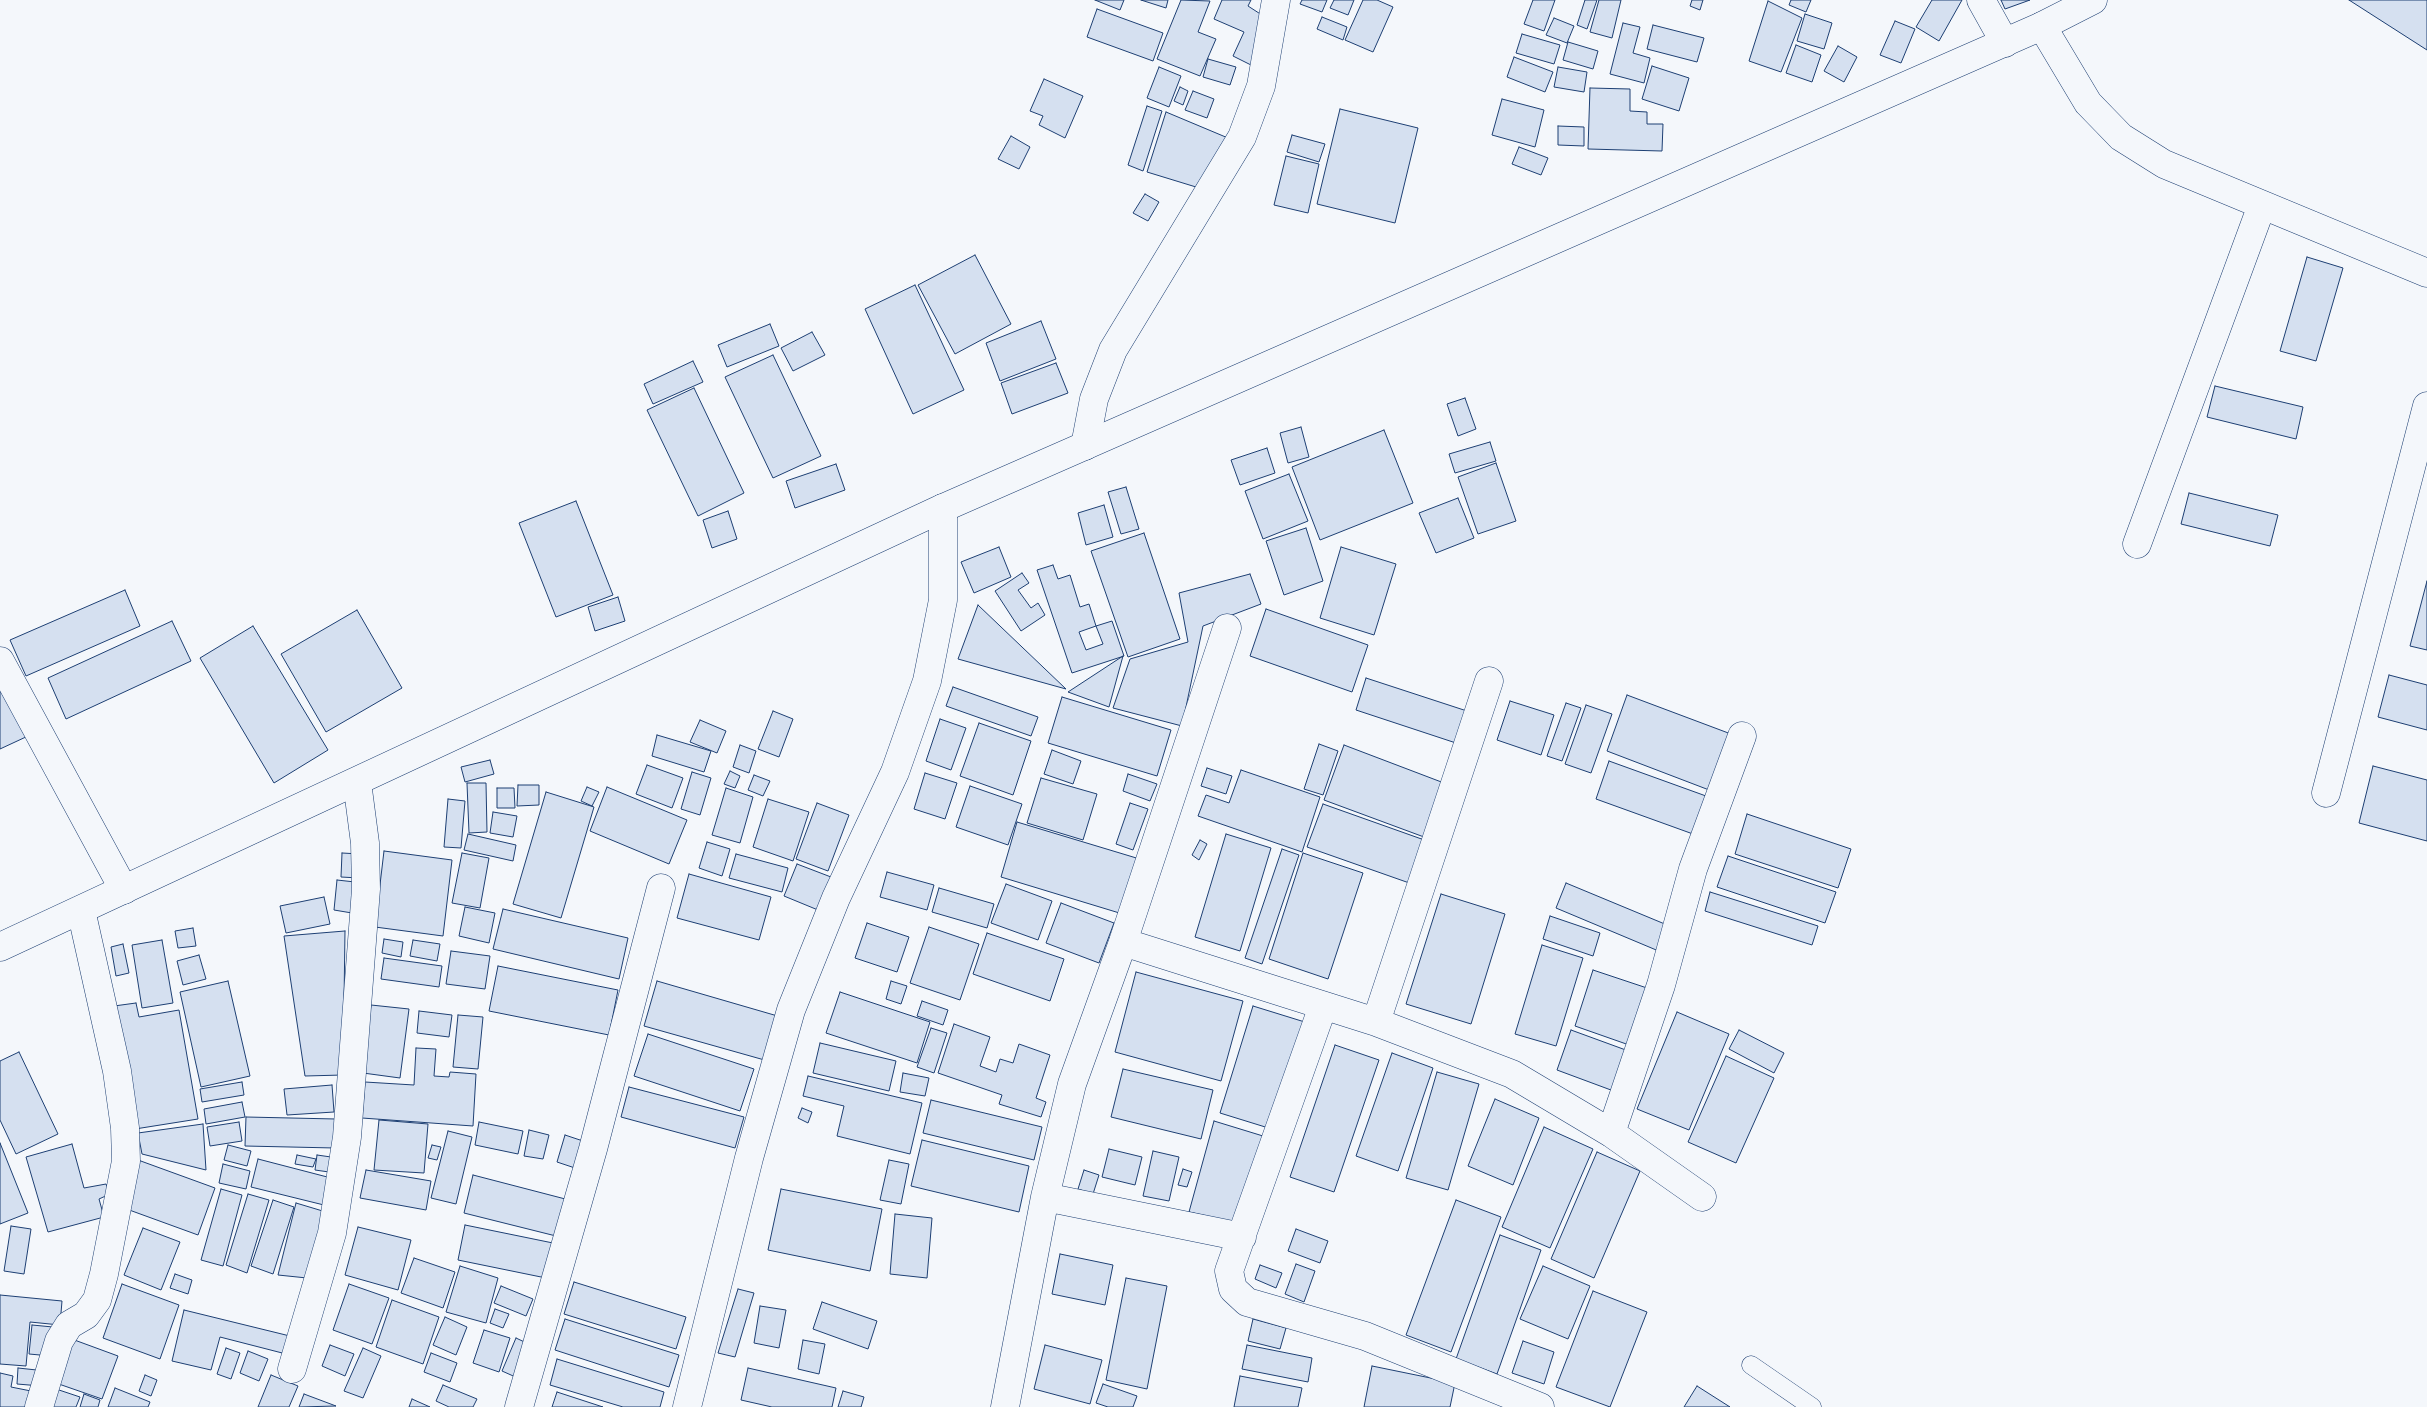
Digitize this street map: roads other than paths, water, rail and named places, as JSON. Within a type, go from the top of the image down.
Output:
[{"type":"street","points":[[1085,446],[1094,399],[1113,350],[1242,136],[1261,86],[1276,0]]},
{"type":"street","points":[[1981,0],[2005,42]]},
{"type":"street","points":[[0,947],[943,508],[2042,26],[2093,0]]},
{"type":"street","points":[[2042,26],[2088,103],[2121,137],[2164,164],[2427,273]]},
{"type":"street","points":[[2137,544],[2262,205]]},
{"type":"street","points":[[2326,793],[2427,406]]},
{"type":"street","points":[[687,1407],[749,1158],[791,1010],[836,898],[895,772],[927,681],[943,600],[943,508]]},
{"type":"street","points":[[1012,1406],[1045,1197],[1072,1084],[1123,942],[1227,628]]},
{"type":"street","points":[[0,661],[124,890]]},
{"type":"street","points":[[1376,1022],[1489,681]]},
{"type":"street","points":[[1611,1133],[1661,985],[1693,869],[1742,736]]},
{"type":"street","points":[[292,1369],[332,1233],[347,1136],[366,889],[365,842],[357,782]]},
{"type":"street","points":[[519,1407],[593,1149],[661,888]]},
{"type":"street","points":[[39,1407],[59,1341],[69,1325],[86,1315],[97,1300],[104,1274],[126,1161],[125,1128],[117,1071],[81,910]]},
{"type":"street","points":[[1123,942],[1376,1022],[1512,1074],[1611,1133],[1702,1197]]},
{"type":"street","points":[[1323,1006],[1230,1271],[1233,1289],[1247,1302],[1365,1336],[1540,1407]]},
{"type":"street","points":[[1045,1197],[1242,1237]]},
{"type":"lane","points":[[1751,1366],[1812,1407]]}]
